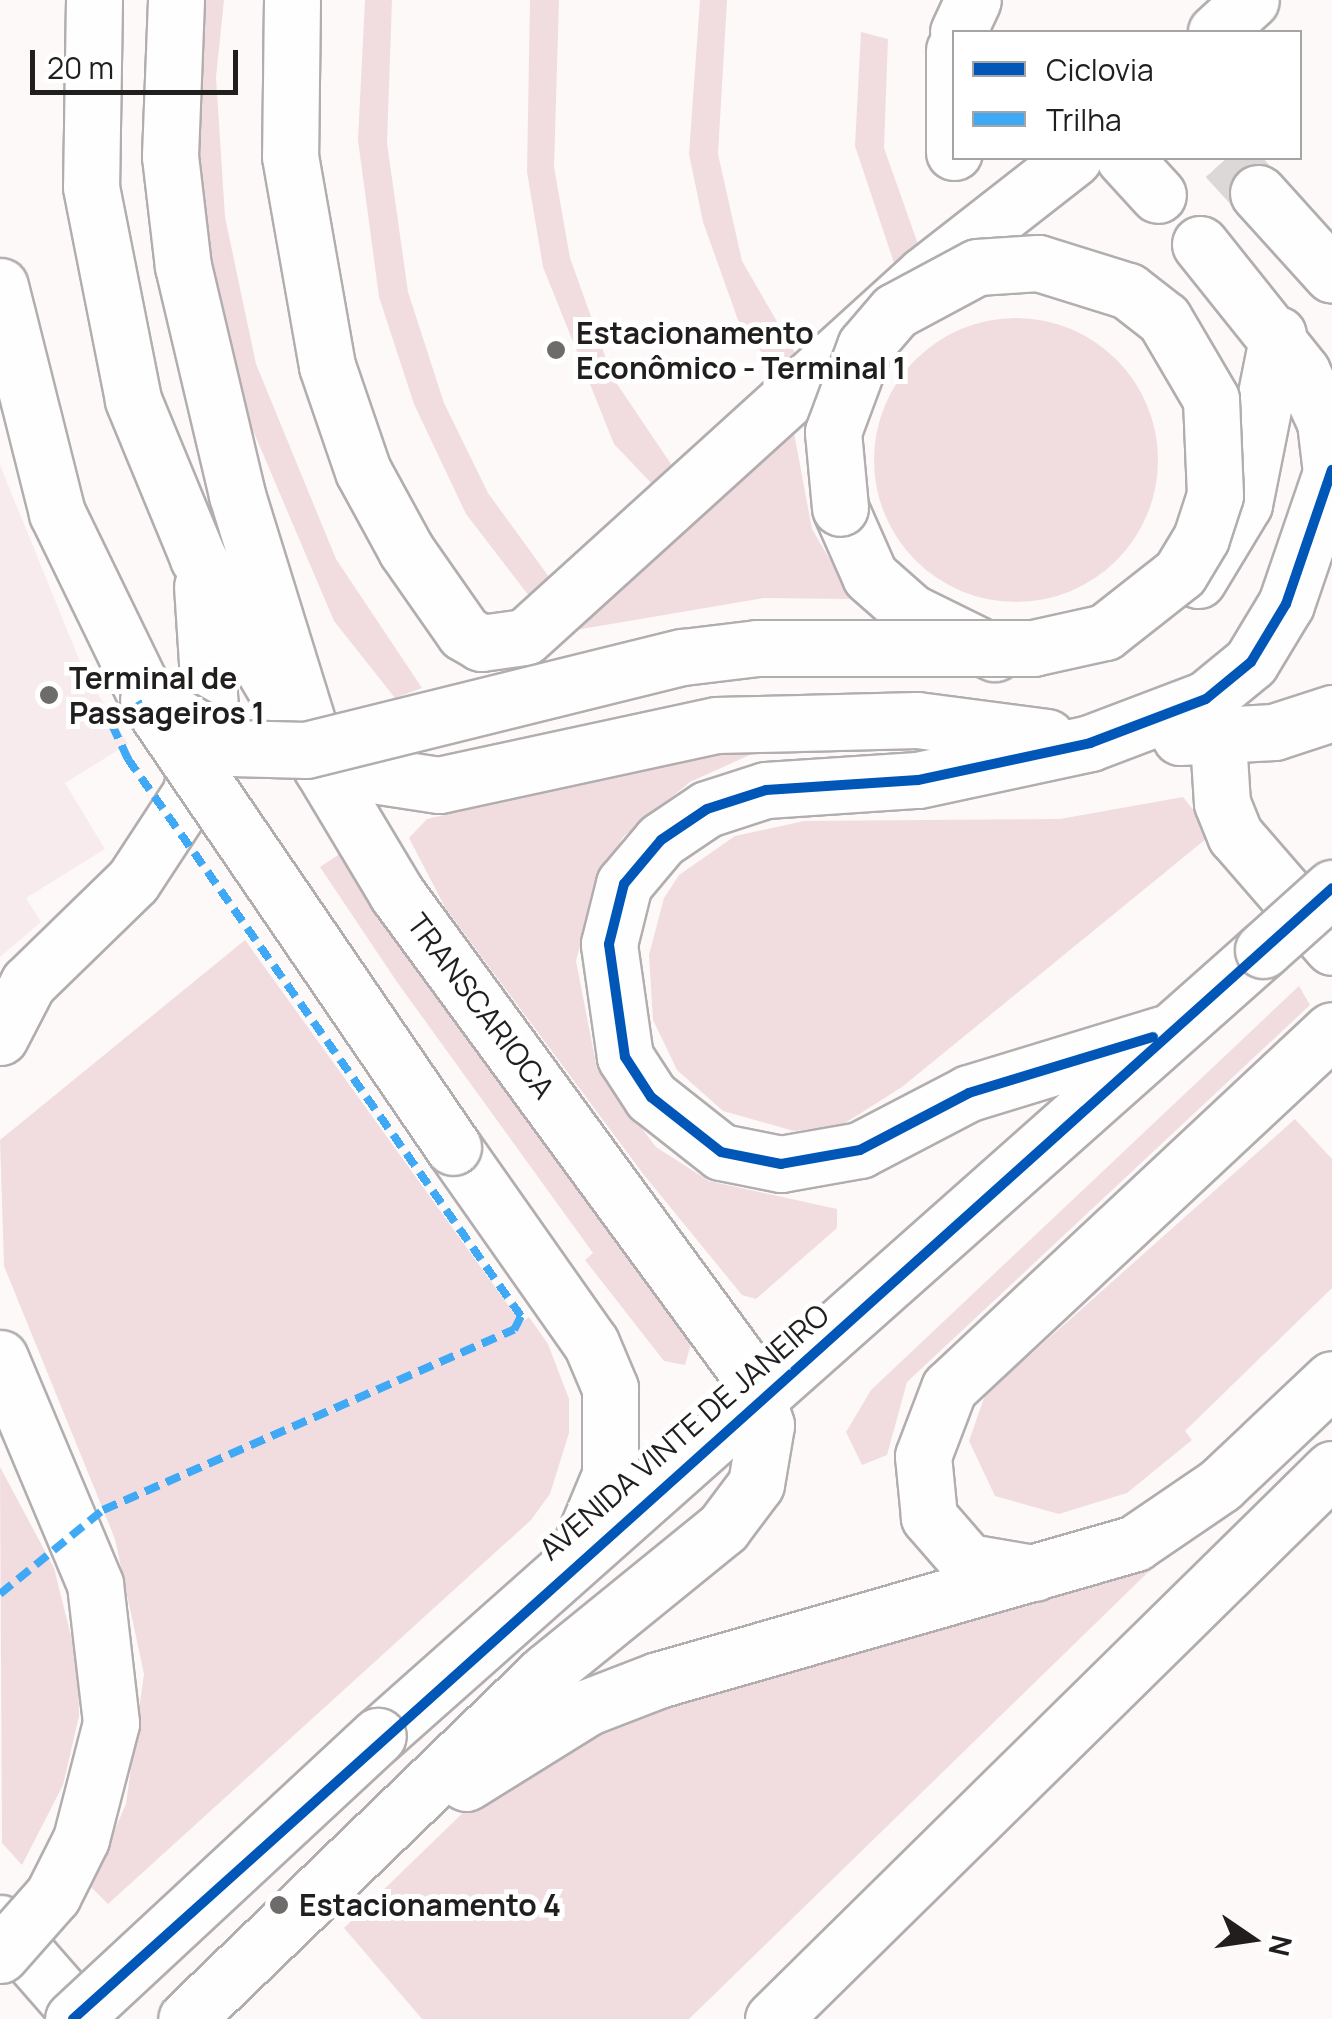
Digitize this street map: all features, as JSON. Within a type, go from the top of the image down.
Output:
[{"type":"street","points":[[94,0],[91,187],[134,400],[198,558],[321,767],[439,786],[716,725],[917,720],[1111,738],[1218,740],[1332,712]]},
{"type":"street","name":"TRANSCARIOCA","points":[[176,0],[170,156],[213,401],[321,767],[398,894],[679,1271],[763,1398]]},
{"type":"street","points":[[292,0],[290,156],[327,366],[363,471],[406,550],[464,633],[482,643],[525,636],[987,226],[1071,160]]},
{"type":"street","points":[[959,30],[973,0]]},
{"type":"street","points":[[1218,30],[1251,0]]},
{"type":"street","points":[[958,160],[987,226]]},
{"type":"street","points":[[1258,193],[1332,274]]},
{"type":"street","points":[[1162,1034],[969,1093],[860,1150],[782,1164],[721,1152],[688,1134],[625,1057],[610,1000],[609,944],[624,884],[661,840],[707,809],[766,790],[918,780],[1111,738],[1206,699],[1251,662],[1286,604],[1331,471],[1325,422],[1278,334],[1200,244]]},
{"type":"street","points":[[148,700],[232,748],[306,750],[682,656],[1033,648],[1105,632],[1180,573],[1201,538],[1215,496],[1210,398],[1164,319],[1128,292],[1038,263],[977,267],[895,310],[864,346],[833,432],[840,508],[870,576],[954,636],[1002,656],[1062,660],[1126,642],[1172,611],[1244,504],[1278,334]]},
{"type":"street","points":[[0,286],[57,513],[148,700],[591,1343],[610,1388],[610,1475],[573,1564]]},
{"type":"street","points":[[0,1037],[28,984],[133,881],[190,794],[205,753],[212,658],[198,558]]},
{"type":"street","points":[[1218,740],[1222,803],[1235,836],[1332,947]]},
{"type":"street","name":"AVENIDA VINTE DE JANEIRO","points":[[73,2019],[378,1736],[763,1398],[1162,1034],[1332,888]]},
{"type":"street","points":[[1047,1574],[968,1562],[929,1517],[923,1456],[949,1388],[1332,1030]]},
{"type":"street","points":[[0,1358],[95,1584],[111,1723],[81,1839],[53,1895],[0,1954]]},
{"type":"street","points":[[391,1829],[588,1707],[658,1680],[1047,1574],[1176,1518],[1332,1378]]},
{"type":"street","points":[[186,2019],[391,1829],[547,1671],[742,1506],[765,1455],[763,1398]]},
{"type":"street","points":[[773,2019],[1332,1469]]},
{"type":"street","points":[[0,1923],[84,2019]]},
{"type":"shaded area","points":[[199,0],[224,0],[216,77],[225,217],[256,364],[336,559],[422,688],[395,698],[334,621],[232,381],[199,204]]},
{"type":"shaded area","points":[[365,0],[392,0],[387,143],[408,292],[444,403],[488,493],[549,577],[529,596],[466,514],[414,404],[379,297],[358,140]]},
{"type":"shaded area","points":[[530,0],[559,0],[554,167],[570,258],[613,378],[673,467],[654,486],[614,444],[543,267],[527,172]]},
{"type":"shaded area","points":[[700,0],[727,0],[718,154],[742,261],[798,358],[778,375],[738,320],[703,222],[689,154]]},
{"type":"shaded area","points":[[861,32],[888,39],[884,148],[919,247],[894,263],[855,146]]},
{"type":"shaded area","points":[[1016,318],[1070,329],[1095,342],[1116,360],[1134,381],[1147,406],[1158,460],[1147,514],[1134,539],[1116,560],[1095,578],[1070,591],[1016,602],[962,591],[937,578],[916,560],[898,539],[885,514],[874,460],[885,406],[898,381],[916,360],[937,342],[962,329]]},
{"type":"shaded area","points":[[794,433],[812,529],[853,599],[764,598],[564,632]]},
{"type":"shaded area","name":"Terminal de Passageiros 1","points":[[0,465],[83,669],[128,744],[65,783],[105,849],[26,898],[41,922],[0,957]]},
{"type":"shaded area","points":[[765,748],[690,782],[623,837],[598,880],[576,961],[597,1069],[656,1147],[709,1181],[837,1209],[837,1228],[756,1299],[742,1295],[644,1175],[446,909],[409,838],[427,819],[704,753]]},
{"type":"shaded area","points":[[1183,797],[1212,834],[902,1087],[842,1125],[794,1131],[723,1111],[677,1070],[653,1020],[649,955],[664,898],[679,875],[735,836],[804,821],[1060,819]]},
{"type":"shaded area","points":[[341,853],[693,1337],[685,1365],[664,1361],[585,1260],[593,1253],[397,982],[320,867]]},
{"type":"shaded area","points":[[245,940],[521,1323],[529,1317],[548,1344],[569,1399],[569,1433],[550,1494],[531,1520],[108,1904],[90,1886],[126,1804],[144,1674],[115,1539],[4,1266],[0,1140]]},
{"type":"shaded area","points":[[1299,986],[1310,1005],[907,1382],[887,1455],[862,1465],[846,1432],[871,1390]]},
{"type":"shaded area","points":[[1295,1119],[1332,1159],[1332,1288],[1185,1431],[1192,1440],[1127,1493],[1059,1514],[995,1496],[969,1441],[985,1395]]},
{"type":"shaded area","points":[[0,1467],[54,1568],[78,1664],[79,1716],[63,1785],[22,1865],[2,1843]]},
{"type":"shaded area","points":[[1173,1548],[689,2019],[422,2019],[344,1928],[473,1803],[573,1725]]},
{"type":"tunnel","points":[[1228,160],[1258,193]]},
{"type":"marked path","points":[[0,1594],[103,1510],[514,1330],[521,1316],[128,759],[111,723],[148,700]]},
{"type":"cycle path","points":[[1153,1037],[969,1093],[860,1150],[781,1164],[721,1152],[651,1097],[625,1057],[609,944],[624,884],[661,840],[707,809],[766,790],[918,780],[1090,743],[1206,699],[1251,662],[1286,604],[1332,470]]},
{"type":"cycle path","points":[[73,2019],[1332,888]]},
{"type":"place","name":"Estacionamento Econômico - Terminal 1","points":[[556,350]]},
{"type":"place","name":"Terminal de Passageiros 1","points":[[49,695]]},
{"type":"place","name":"Estacionamento 4","points":[[279,1905]]}]
